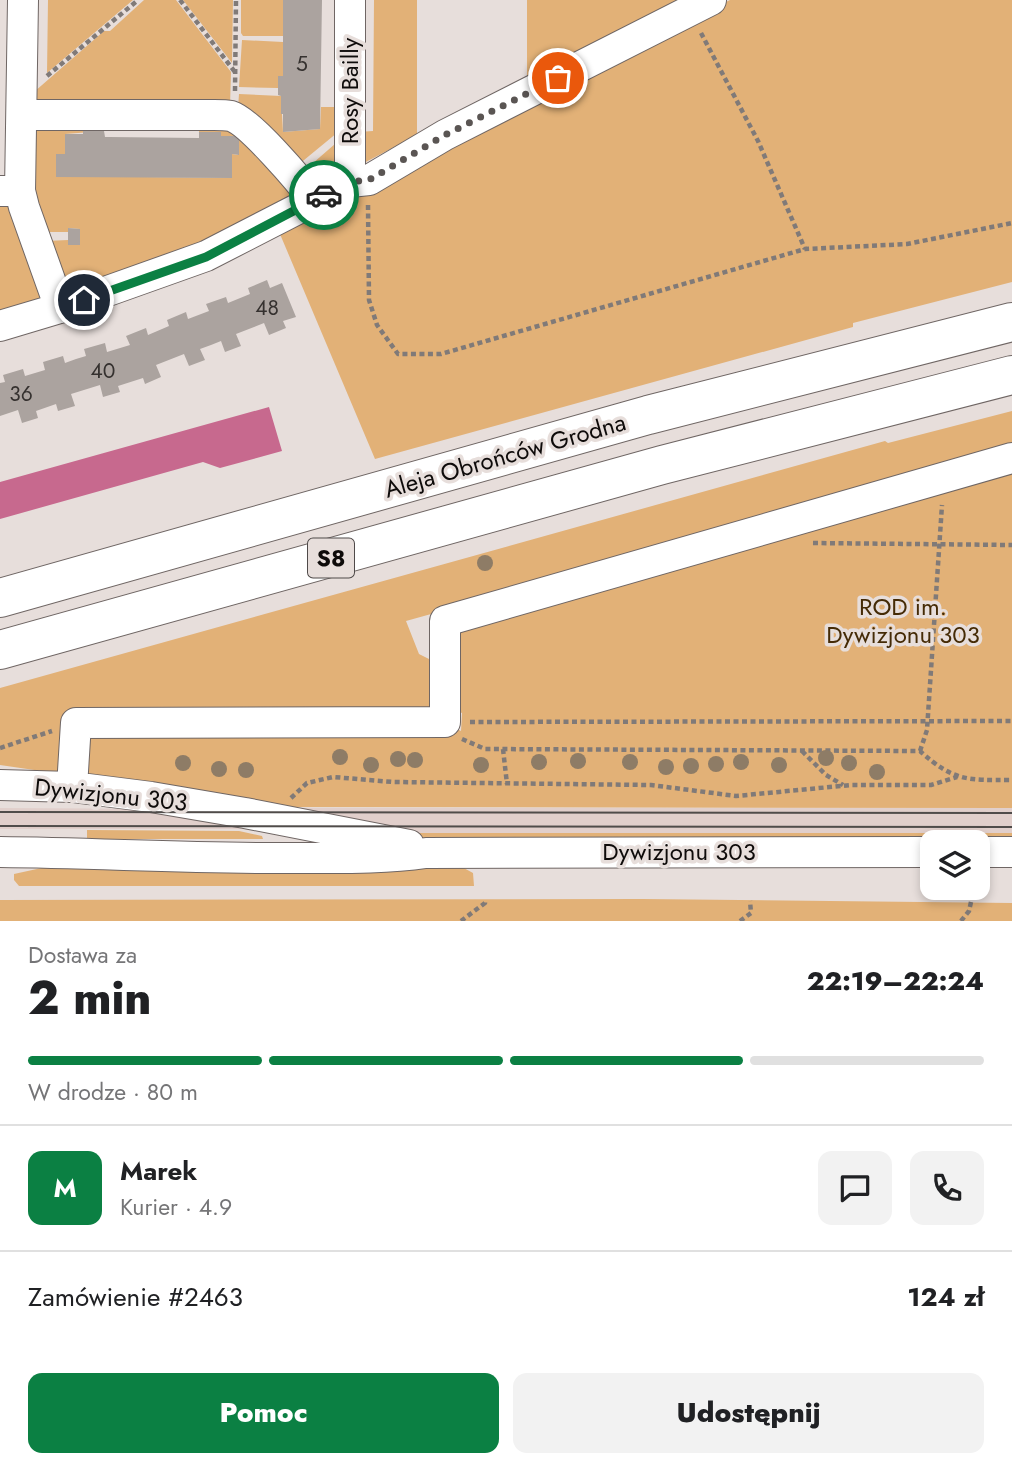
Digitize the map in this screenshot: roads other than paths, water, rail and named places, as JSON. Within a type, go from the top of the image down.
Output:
[{"type":"highway","name":"Aleja Obrońców Grodna","points":[[0,598],[648,415],[1012,322]]},
{"type":"highway","name":"Aleja Obrońców Grodna","points":[[0,650],[662,465],[1012,375]]},
{"type":"street","points":[[23,0],[22,102],[10,191],[24,207],[60,308]]},
{"type":"street","name":"Rosy Bailly","points":[[351,0],[359,181]]},
{"type":"street","name":"Rosy Bailly","points":[[0,326],[206,257],[700,6]]},
{"type":"street","points":[[22,102],[232,117],[246,126],[293,174],[314,200]]},
{"type":"street","points":[[72,787],[76,723],[453,722],[445,621],[1012,458]]},
{"type":"street","name":"Dywizjonu 303","points":[[0,785],[72,787],[150,797],[404,843],[426,853]]},
{"type":"street","name":"Dywizjonu 303","points":[[0,852],[88,852],[262,859],[393,858],[426,853],[920,852]]},
{"type":"street","points":[[990,852],[1012,852]]},
{"type":"tram line","points":[[0,812],[1012,813]]},
{"type":"tram line","points":[[0,826],[1012,827]]},
{"type":"park label","name":"ROD im. Dywizjonu 303","points":[[903,621]]}]
